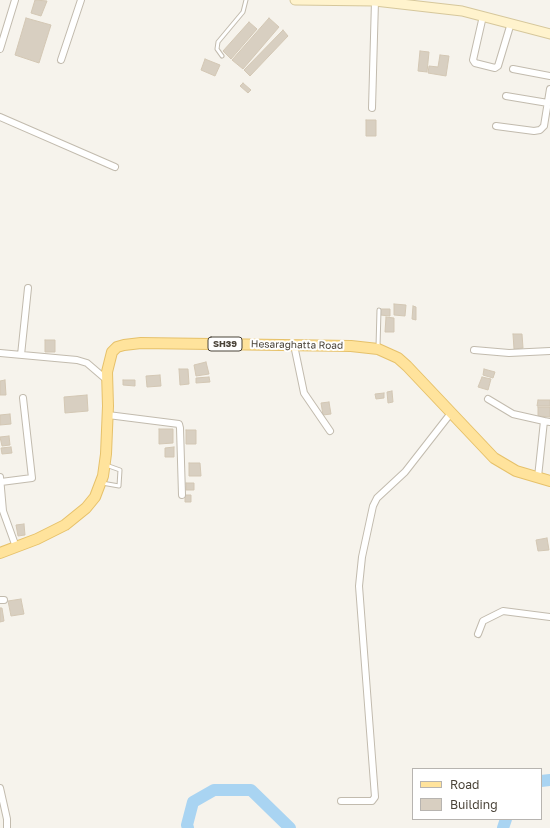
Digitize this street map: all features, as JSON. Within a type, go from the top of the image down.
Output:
[{"type":"main road","name":"Hesaraghatta Road","points":[[0,553],[65,525],[86,508],[95,497],[104,464],[108,415],[107,372],[112,352],[117,347],[124,345],[140,343],[361,346],[378,349],[398,358],[494,458],[516,471],[550,481]]},
{"type":"street","points":[[0,49],[2,34],[15,0]]},
{"type":"street","points":[[61,60],[80,0]]},
{"type":"street","points":[[295,0],[388,1],[462,11],[550,34]]},
{"type":"street","points":[[372,108],[375,1]]},
{"type":"street","points":[[483,16],[472,60],[475,63],[495,68],[498,66],[511,23]]},
{"type":"street","points":[[513,68],[550,76]]},
{"type":"street","points":[[496,126],[534,131],[540,130],[544,126],[550,89]]},
{"type":"street","points":[[506,96],[548,103]]},
{"type":"street","points":[[0,117],[115,167]]},
{"type":"street","points":[[21,355],[28,288]]},
{"type":"street","points":[[294,345],[304,393],[330,431]]},
{"type":"street","points":[[474,350],[509,353],[550,351]]},
{"type":"street","points":[[0,353],[77,360],[87,363],[108,381]]},
{"type":"street","points":[[0,482],[32,478],[23,398]]},
{"type":"street","points":[[488,399],[513,414],[547,422],[538,478]]},
{"type":"street","points":[[341,801],[372,801],[375,797],[360,586],[362,557],[373,506],[377,498],[405,472],[451,413]]},
{"type":"street","points":[[108,415],[179,424],[182,496]]},
{"type":"street","points":[[0,477],[2,511],[16,547]]},
{"type":"street","points":[[478,634],[483,622],[503,611],[550,617]]},
{"type":"street","points":[[0,788],[7,819],[7,828]]},
{"type":"lane","points":[[222,56],[217,49],[218,42],[243,12],[246,0]]},
{"type":"lane","points":[[378,349],[379,310]]},
{"type":"lane","points":[[100,483],[119,486],[120,470],[104,464]]},
{"type":"building","points":[[35,0],[47,1],[41,16],[31,13]]},
{"type":"building","points":[[26,18],[51,25],[39,63],[15,55]]},
{"type":"building","points":[[269,18],[279,27],[243,69],[232,60]]},
{"type":"building","points":[[249,22],[257,29],[231,59],[223,51]]},
{"type":"building","points":[[283,30],[288,36],[250,76],[244,70]]},
{"type":"building","points":[[420,51],[429,52],[427,72],[418,71]]},
{"type":"building","points":[[440,55],[449,56],[446,76],[428,73],[429,66],[438,67]]},
{"type":"building","points":[[205,59],[220,65],[215,76],[201,70]]},
{"type":"building","points":[[243,83],[251,90],[248,93],[240,86]]},
{"type":"building","points":[[366,120],[376,120],[376,136],[366,136]]},
{"type":"building","points":[[394,304],[406,305],[405,316],[394,315]]},
{"type":"building","points":[[413,306],[416,307],[416,320],[412,319]]},
{"type":"building","points":[[380,309],[390,309],[390,316],[380,315]]},
{"type":"building","points":[[386,317],[394,318],[394,332],[385,332]]},
{"type":"building","points":[[513,334],[522,334],[523,348],[514,349]]},
{"type":"building","points":[[45,340],[55,340],[55,352],[45,352]]},
{"type":"building","points":[[206,362],[209,374],[196,376],[194,365]]},
{"type":"building","points":[[179,369],[188,369],[189,384],[180,385]]},
{"type":"building","points":[[484,369],[495,372],[493,378],[483,375]]},
{"type":"building","points":[[160,375],[161,386],[147,387],[146,376]]},
{"type":"building","points":[[209,377],[210,382],[196,383],[196,378]]},
{"type":"building","points":[[482,377],[491,379],[488,390],[478,387]]},
{"type":"building","points":[[5,380],[6,395],[0,395],[0,381]]},
{"type":"building","points":[[123,380],[135,380],[135,386],[123,385]]},
{"type":"building","points":[[392,391],[393,402],[388,403],[387,392]]},
{"type":"building","points":[[384,393],[384,398],[376,399],[375,394]]},
{"type":"building","points":[[87,395],[88,411],[65,413],[64,397]]},
{"type":"building","points":[[538,400],[550,400],[550,406],[537,406]]},
{"type":"building","points":[[329,402],[331,414],[323,415],[321,403]]},
{"type":"building","points":[[538,407],[550,407],[550,417],[538,416]]},
{"type":"building","points":[[10,414],[11,424],[0,425],[0,415]]},
{"type":"building","points":[[159,429],[173,429],[173,443],[159,444]]},
{"type":"building","points":[[186,430],[196,430],[196,444],[186,444]]},
{"type":"building","points":[[9,436],[10,445],[2,446],[0,437]]},
{"type":"building","points":[[11,447],[12,453],[2,454],[1,448]]},
{"type":"building","points":[[174,447],[174,457],[165,457],[165,448]]},
{"type":"building","points":[[189,463],[200,463],[201,476],[189,476]]},
{"type":"building","points":[[186,483],[194,483],[194,490],[186,490]]},
{"type":"building","points":[[185,495],[191,495],[191,502],[185,502]]},
{"type":"building","points":[[24,524],[25,535],[18,536],[16,525]]},
{"type":"building","points":[[547,538],[549,550],[538,551],[536,540]]},
{"type":"building","points":[[21,599],[24,614],[11,616],[8,601]]},
{"type":"building","points":[[0,608],[2,608],[4,621],[0,622]]},
{"type":"waterway","points":[[542,781],[550,780]]},
{"type":"waterway","points":[[188,828],[187,825],[193,802],[214,790],[251,790],[290,828]]},
{"type":"waterway","points":[[503,828],[506,820]]}]
